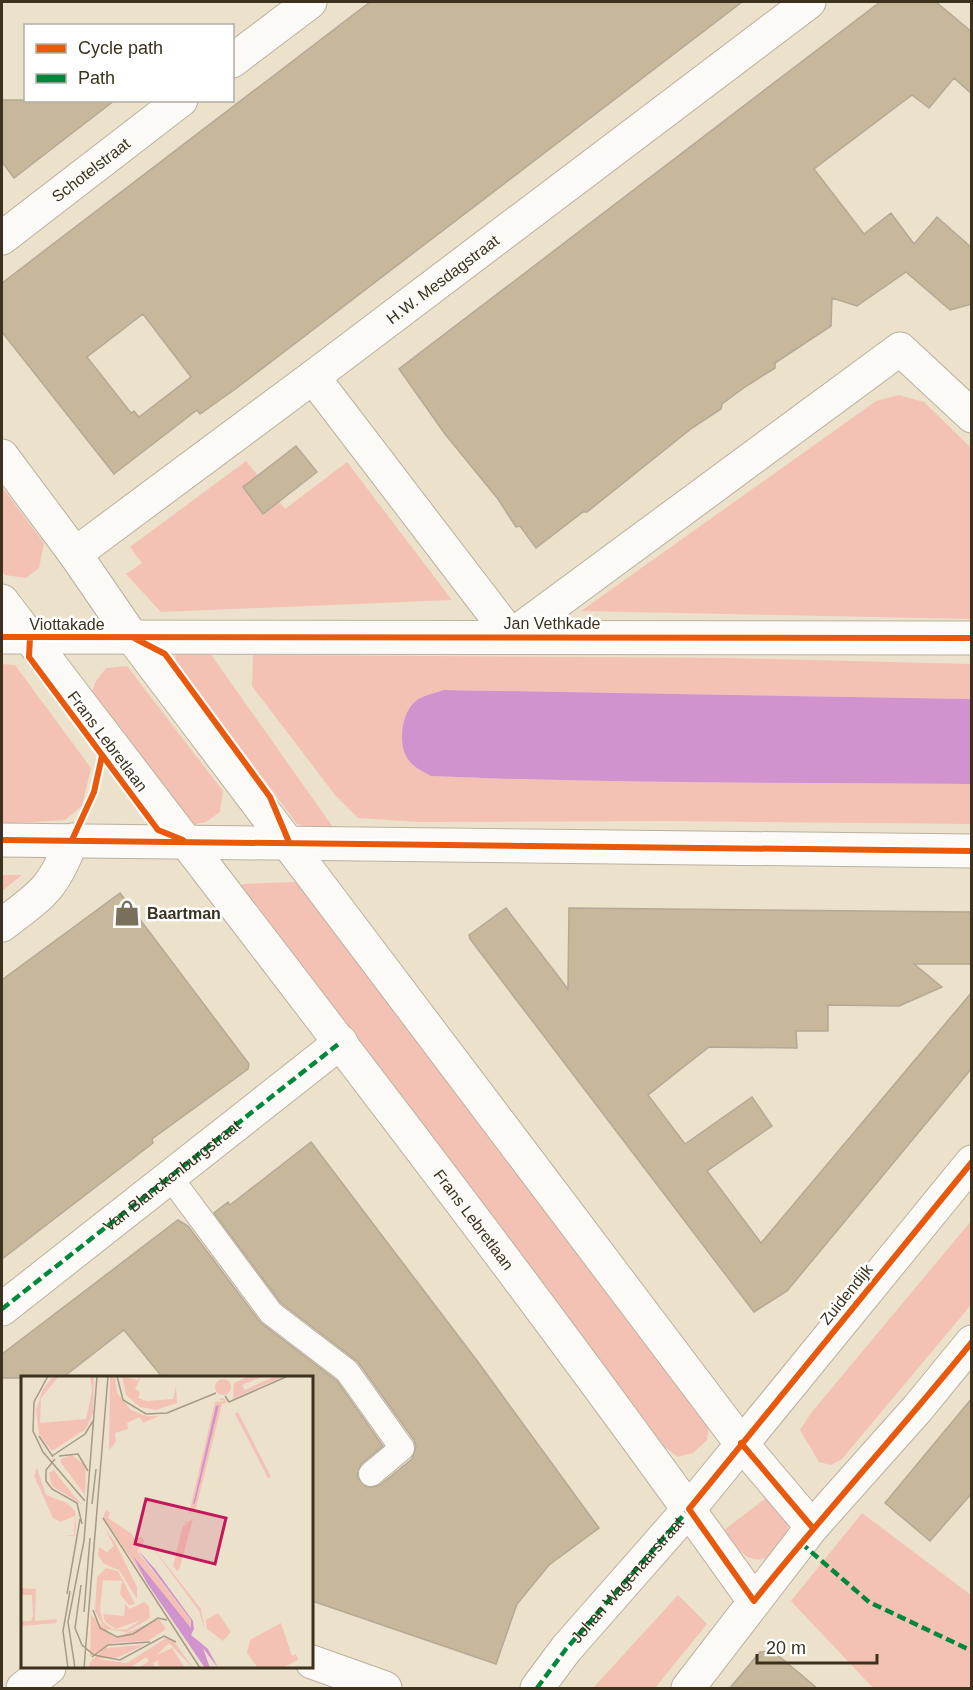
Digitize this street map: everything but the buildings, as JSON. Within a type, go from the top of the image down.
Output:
[{"type":"street","points":[[234,59],[310,2]]},
{"type":"street","name":"H.W. Mesdagstraat","points":[[75,554],[809,2]]},
{"type":"street","name":"Schotelstraat","points":[[2,238],[178,102]]},
{"type":"street","name":"Jan Vethkade","points":[[511,636],[900,349],[972,416]]},
{"type":"street","name":"Jan Vethkade","points":[[313,377],[511,636]]},
{"type":"street","points":[[2,456],[75,554],[132,637],[741,1443],[812,1527]]},
{"type":"street","name":"Frans Lebretlaan","points":[[2,601],[16,638],[189,843],[341,1042],[689,1509],[754,1601]]},
{"type":"street","name":"Jan Vethkade","points":[[132,637],[972,638]]},
{"type":"street","name":"Viottakade","points":[[16,638],[132,637]]},
{"type":"street","points":[[2,840],[972,851]]},
{"type":"street","points":[[2,925],[45,893],[61,869],[72,840]]},
{"type":"street","name":"Van Blanckenburgstraat","points":[[2,1309],[341,1042]]},
{"type":"street","name":"Zuidendijk","points":[[741,1443],[972,1162]]},
{"type":"street","points":[[688,1689],[812,1527],[918,1408],[972,1342]]},
{"type":"street","name":"Johan Wagenaarstraat","points":[[537,1689],[566,1649],[689,1509],[741,1443]]},
{"type":"street","points":[[314,1663],[373,1685]]},
{"type":"street","points":[[23,1689],[48,1669]]},
{"type":"lane","points":[[170,1177],[271,1313],[347,1371],[402,1448],[371,1473]]},
{"type":"shaded area","points":[[899,395],[924,402],[971,448],[971,619],[581,611],[876,401]]},
{"type":"shaded area","points":[[246,461],[285,509],[347,462],[452,600],[161,612],[126,574],[142,563],[130,547]]},
{"type":"shaded area","points":[[2,487],[44,543],[39,568],[26,578],[5,575],[2,571]]},
{"type":"shaded area","points":[[205,646],[335,830],[315,829],[297,824],[175,660],[178,647]]},
{"type":"shaded area","points":[[253,655],[728,658],[971,664],[971,699],[444,690],[431,776],[634,782],[971,784],[971,824],[664,821],[419,822],[358,818],[335,795],[252,686]]},
{"type":"shaded area","points":[[2,664],[15,665],[91,768],[82,806],[65,820],[2,824]]},
{"type":"shaded area","points":[[127,666],[223,791],[220,812],[206,822],[192,825],[91,694],[96,681],[106,668]]},
{"type":"shaded area","points":[[444,690],[971,699],[971,784],[634,782],[431,776],[408,760],[402,742],[403,726],[408,711],[417,700]]},
{"type":"shaded area","points":[[2,875],[22,875],[2,891]]},
{"type":"shaded area","points":[[294,882],[303,885],[709,1426],[707,1440],[693,1453],[678,1457],[658,1442],[239,888],[243,884]]},
{"type":"shaded area","points":[[971,1221],[971,1305],[842,1459],[831,1465],[819,1462],[800,1430],[811,1413]]},
{"type":"shaded area","points":[[770,1495],[789,1522],[786,1535],[766,1558],[752,1559],[737,1547],[724,1530]]},
{"type":"shaded area","points":[[862,1513],[971,1595],[971,1688],[873,1688],[791,1601]]},
{"type":"shaded area","points":[[678,1595],[707,1624],[655,1688],[593,1688]]},
{"type":"marked path","points":[[2,1309],[341,1042]]},
{"type":"marked path","points":[[537,1688],[566,1649],[689,1509]]},
{"type":"marked path","points":[[801,1543],[869,1602],[972,1651]]},
{"type":"cycle path","points":[[2,637],[972,638]]},
{"type":"cycle path","points":[[30,638],[29,657],[158,830],[183,840]]},
{"type":"cycle path","points":[[134,638],[165,654],[270,797],[289,842]]},
{"type":"cycle path","points":[[72,840],[94,792],[102,756]]},
{"type":"cycle path","points":[[2,840],[972,851]]},
{"type":"cycle path","points":[[972,1162],[689,1509],[754,1601],[972,1342]]},
{"type":"cycle path","points":[[741,1443],[812,1527]]},
{"type":"place","name":"Baartman","points":[[127,913]]}]
